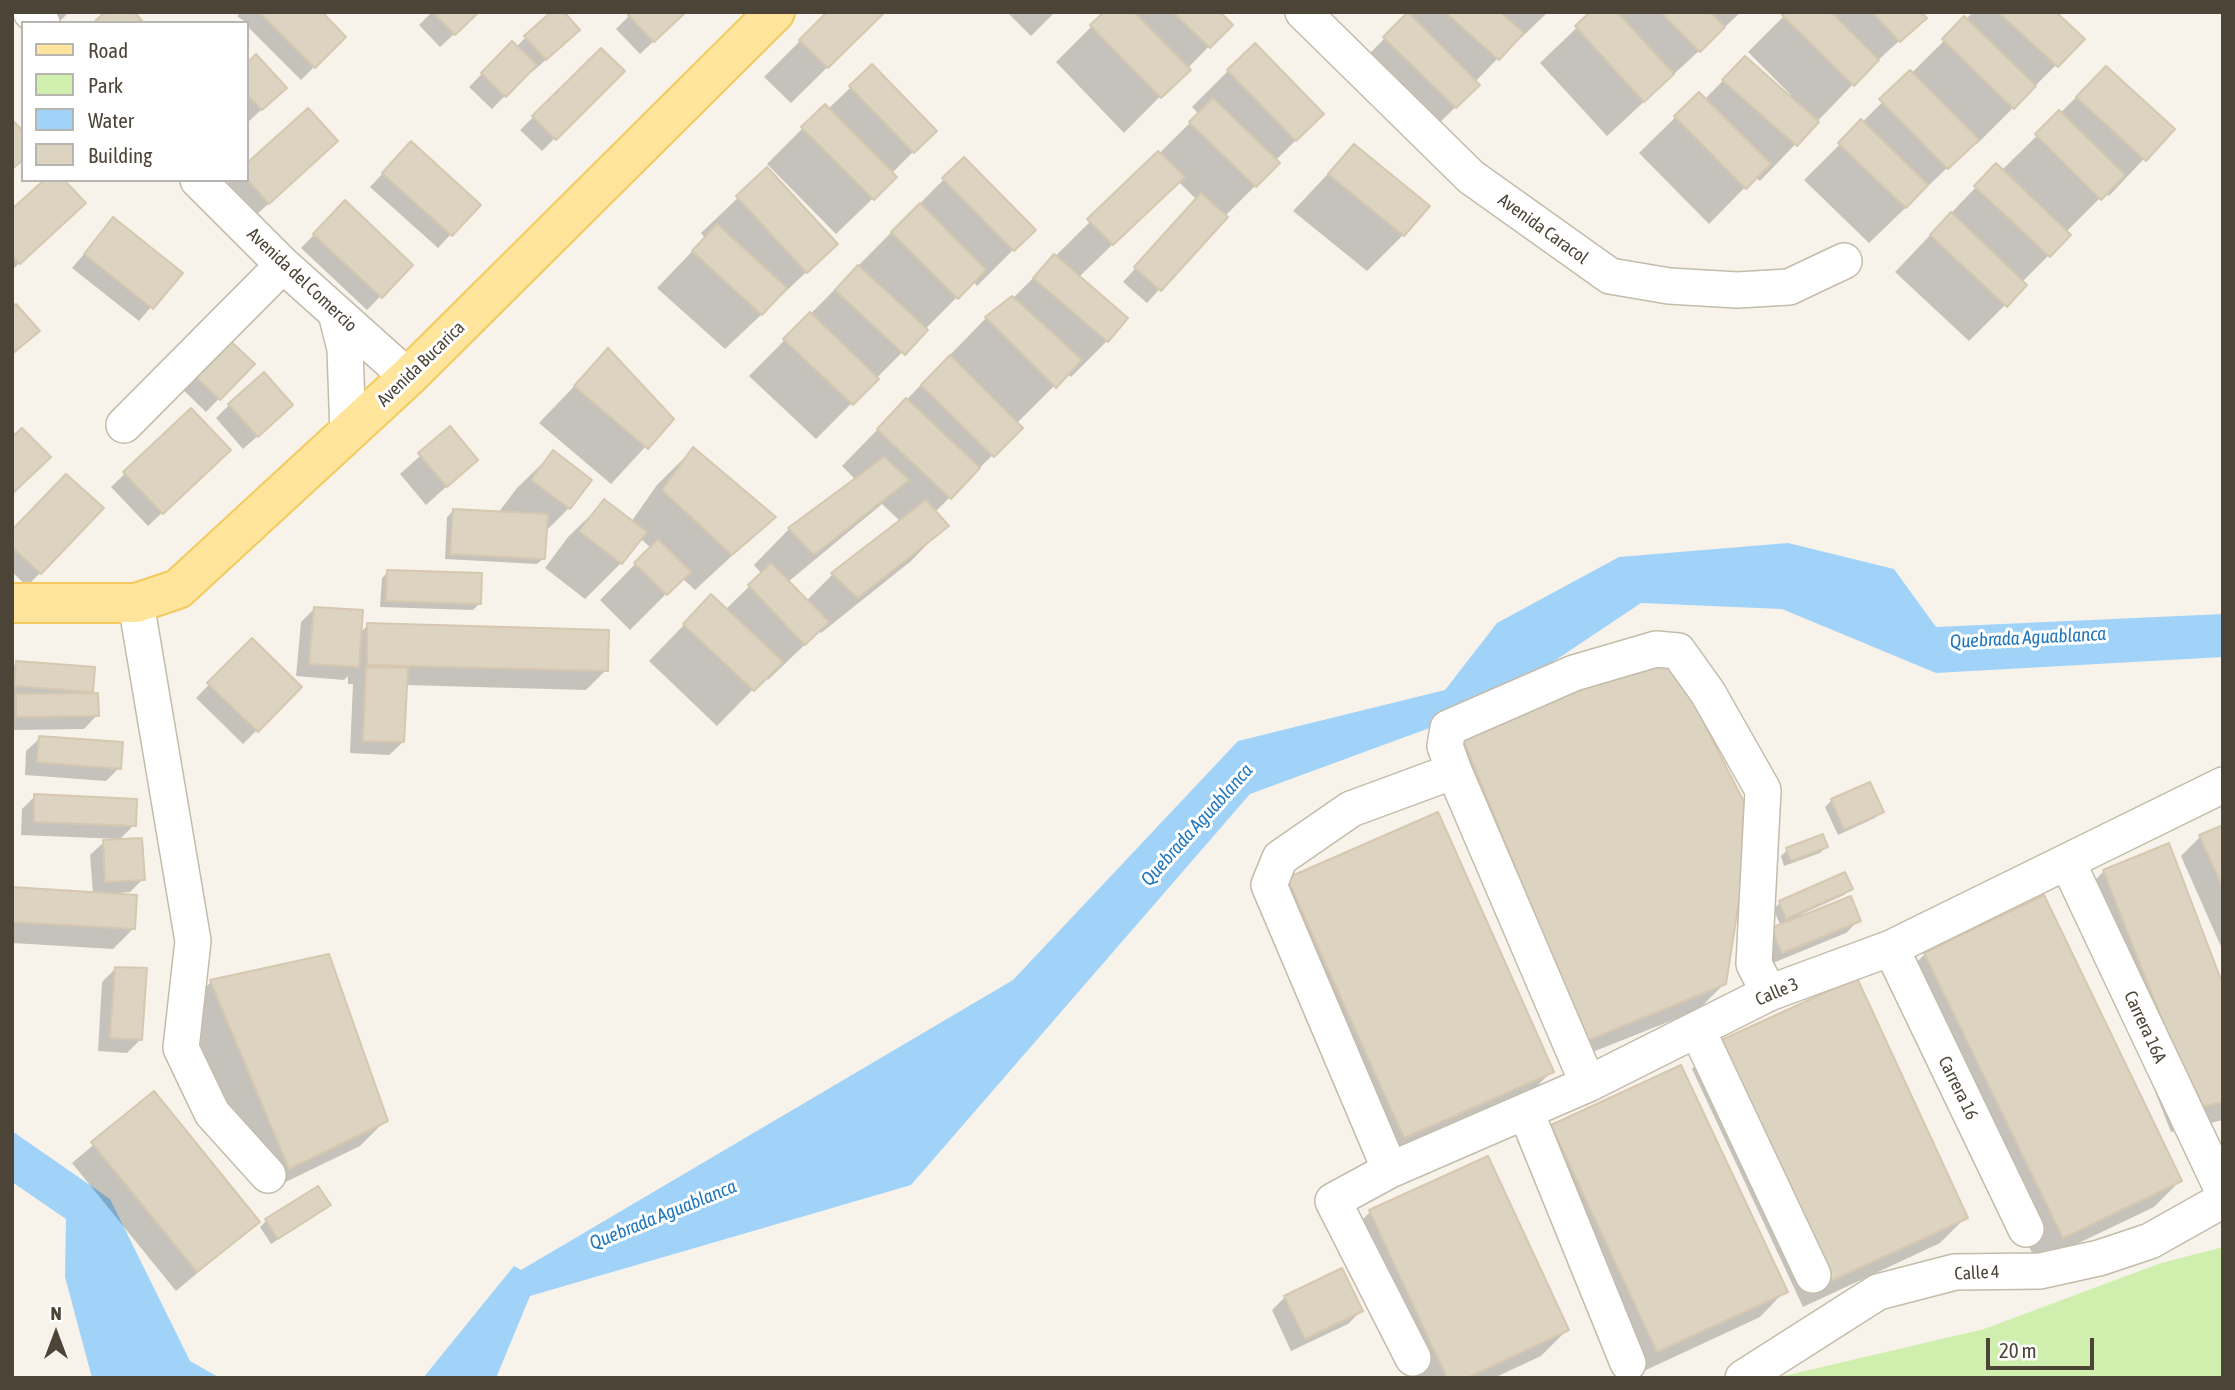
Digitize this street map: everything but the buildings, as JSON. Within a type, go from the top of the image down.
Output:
[{"type":"main road","name":"Avenida Bucarica","points":[[12,603],[136,603],[177,589],[408,377],[775,12]]},
{"type":"street","name":"Avenida Caracol","points":[[1303,12],[1471,177],[1610,276],[1669,286],[1737,289],[1789,287],[1844,261]]},
{"type":"street","name":"Avenida del Comercio","points":[[200,182],[283,265],[408,377]]},
{"type":"street","points":[[124,425],[283,265]]},
{"type":"street","points":[[336,313],[345,349],[348,433]]},
{"type":"street","points":[[136,603],[193,942],[181,1048],[212,1113],[268,1175]]},
{"type":"street","points":[[1588,1084],[1454,771],[1445,746],[1448,728],[1574,673],[1656,649],[1678,651],[1707,694],[1763,790],[1754,964],[1769,993]]},
{"type":"street","points":[[1390,1170],[1269,885],[1280,858],[1350,809],[1454,771]]},
{"type":"street","name":"Calle 3","points":[[1413,1358],[1333,1201],[1390,1170],[1588,1084],[1769,993],[1891,948],[2223,785]]},
{"type":"street","name":"Carrera 16A","points":[[2068,863],[2223,1191]]},
{"type":"street","name":"Carrera 16","points":[[1891,948],[2026,1229]]},
{"type":"street","points":[[1697,1029],[1813,1275]]},
{"type":"street","points":[[1526,1112],[1628,1363]]},
{"type":"street","name":"Calle 4","points":[[1743,1378],[1878,1292],[1955,1272],[2040,1271],[2099,1258],[2150,1241],[2223,1200]]},
{"type":"green space","points":[[2223,1247],[2223,1378],[1775,1378],[1984,1329],[2158,1264]]},
{"type":"water","name":"Quebrada Aguablanca","points":[[1788,543],[1894,569],[1936,627],[2223,614],[2223,657],[1936,673],[1782,609],[1641,603],[1484,708],[1250,794],[911,1185],[530,1296],[496,1378],[423,1378],[514,1266],[521,1270],[1013,980],[1238,741],[1445,690],[1497,623],[1619,557]]},
{"type":"water","points":[[12,1131],[110,1199],[190,1361],[220,1378],[92,1378],[65,1277],[66,1219],[12,1182]]}]
